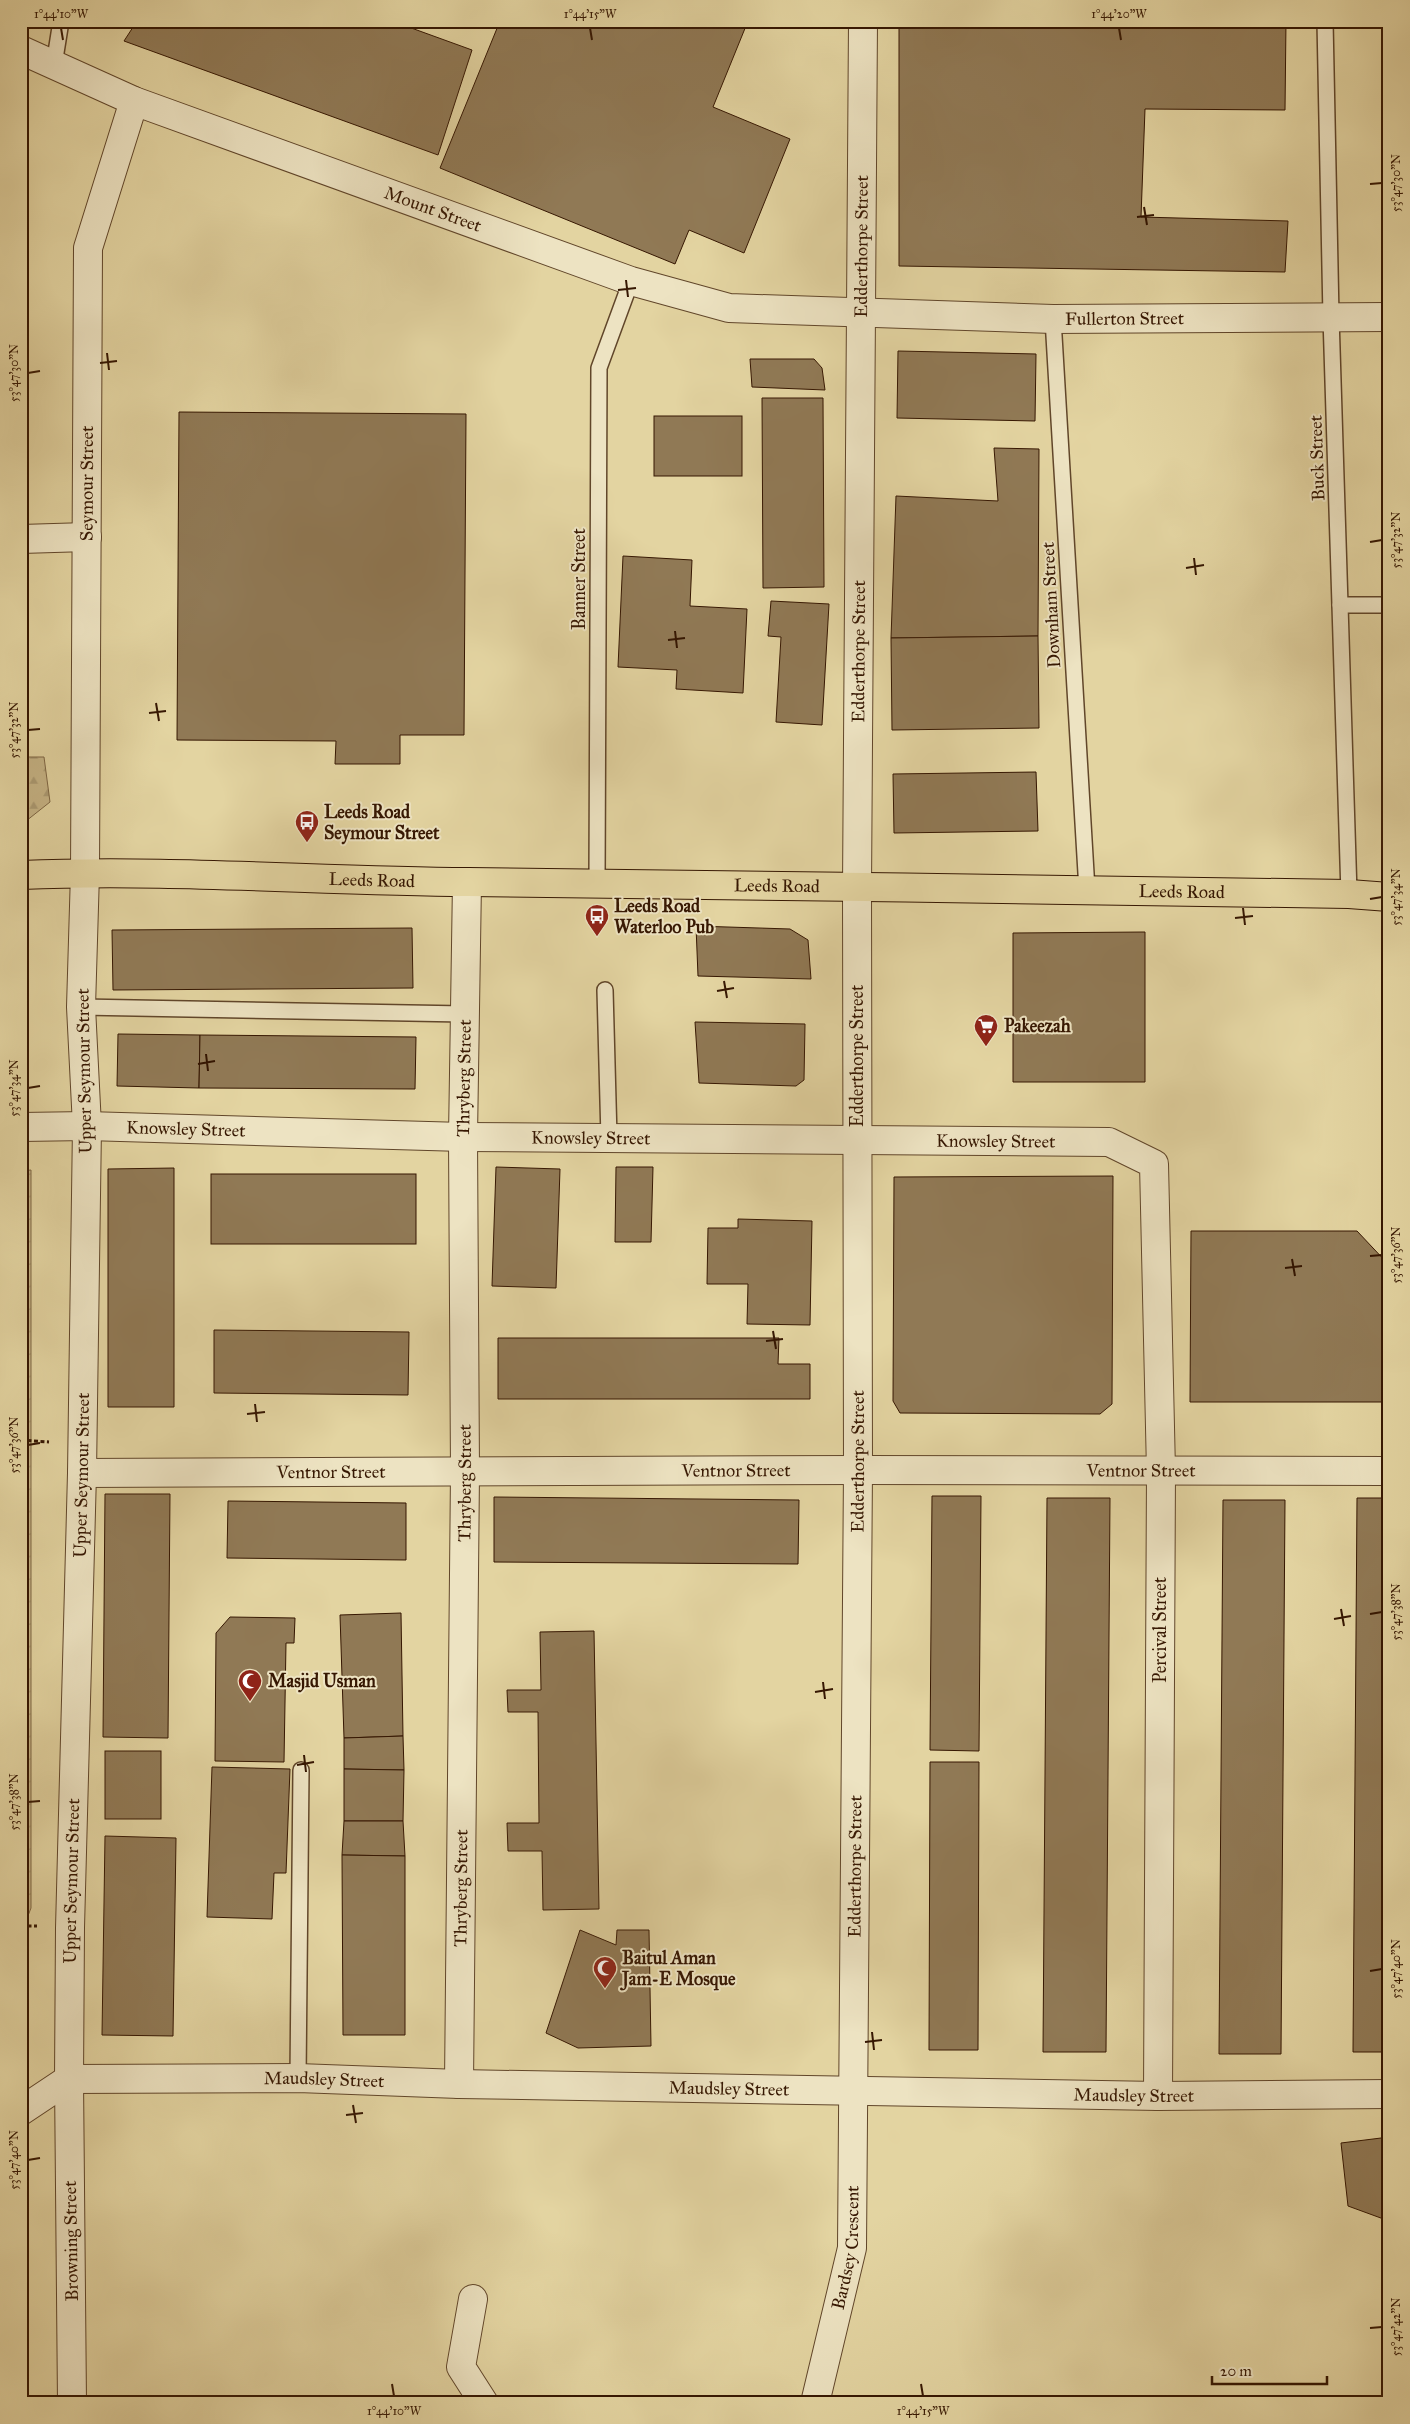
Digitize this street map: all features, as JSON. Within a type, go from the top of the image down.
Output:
[{"type":"main road","name":"Leeds Road","points":[[21,876],[85,873],[467,882],[597,882],[1387,896]]},
{"type":"street","name":"Edderthorpe Street","points":[[852,2091],[858,1470],[857,888],[863,21]]},
{"type":"street","name":"Mount Street","points":[[21,50],[134,101],[631,281],[729,308],[860,314]]},
{"type":"street","name":"Seymour Street","points":[[85,873],[88,248],[134,101]]},
{"type":"street","name":"Fullerton Street","points":[[860,314],[1053,319],[1389,317]]},
{"type":"street","points":[[21,539],[87,537]]},
{"type":"street","name":"Upper Seymour Street","points":[[69,2079],[70,1928],[82,1473],[87,1126],[81,1007],[85,873]]},
{"type":"street","name":"Thryberg Street","points":[[459,2084],[465,1472],[463,1137],[467,882]]},
{"type":"street","name":"Knowsley Street","points":[[21,1127],[87,1126],[463,1137],[1109,1142],[1154,1164]]},
{"type":"street","name":"Percival Street","points":[[1154,1164],[1161,1472],[1158,2096]]},
{"type":"street","name":"Ventnor Street","points":[[82,1473],[858,1470],[1389,1471]]},
{"type":"street","name":"Maudsley Street","points":[[69,2079],[298,2078],[459,2084],[1158,2096],[1389,2094]]},
{"type":"street","points":[[21,2111],[69,2079]]},
{"type":"street","name":"Browning Street","points":[[69,2079],[72,2403]]},
{"type":"street","name":"Bardsey Crescent","points":[[815,2403],[852,2248],[852,2091]]},
{"type":"street","points":[[473,2299],[461,2367],[484,2403]]},
{"type":"lane","points":[[54,65],[61,21]]},
{"type":"lane","name":"Buck Street","points":[[1325,21],[1331,317],[1349,894]]},
{"type":"lane","name":"Banner Street","points":[[597,882],[599,368],[631,281]]},
{"type":"lane","name":"Downham Street","points":[[1053,319],[1087,890]]},
{"type":"lane","points":[[1340,605],[1389,605]]},
{"type":"lane","points":[[605,990],[609,1138]]},
{"type":"lane","points":[[81,1007],[465,1014]]},
{"type":"lane","points":[[298,2078],[301,1770]]},
{"type":"green space","points":[[21,757],[44,757],[50,802],[21,825]]},
{"type":"green space","points":[[31,1170],[31,1908],[21,1934],[21,1171]]},
{"type":"building","points":[[137,21],[392,21],[472,50],[438,155],[124,41]]},
{"type":"building","points":[[500,21],[748,21],[713,107],[790,139],[744,253],[689,230],[675,264],[440,168]]},
{"type":"building","points":[[899,21],[1286,21],[1285,110],[1145,109],[1141,217],[1288,221],[1285,272],[899,266]]},
{"type":"building","points":[[898,351],[1036,354],[1035,421],[897,418]]},
{"type":"building","points":[[750,359],[814,359],[822,368],[825,390],[752,387]]},
{"type":"building","points":[[762,398],[823,398],[824,587],[763,588]]},
{"type":"building","points":[[179,412],[466,414],[464,735],[400,735],[400,764],[335,764],[336,741],[177,740]]},
{"type":"building","points":[[654,416],[742,416],[742,476],[654,476]]},
{"type":"building","points":[[994,448],[1039,449],[1038,636],[891,638],[896,496],[998,501]]},
{"type":"building","points":[[623,556],[692,560],[690,606],[747,609],[743,693],[676,689],[677,670],[618,667]]},
{"type":"building","points":[[771,601],[829,604],[822,725],[776,722],[781,637],[768,636]]},
{"type":"building","points":[[1038,636],[1039,728],[892,730],[891,638]]},
{"type":"building","points":[[1036,772],[1038,831],[894,833],[893,774]]},
{"type":"building","points":[[696,926],[790,929],[808,940],[811,979],[698,976]]},
{"type":"building","points":[[412,928],[413,988],[113,990],[112,930]]},
{"type":"building","points":[[1145,932],[1145,1082],[1013,1082],[1013,933]]},
{"type":"building","points":[[695,1022],[805,1024],[804,1080],[796,1086],[699,1083]]},
{"type":"building","points":[[118,1034],[200,1035],[199,1088],[117,1086]]},
{"type":"building","points":[[200,1035],[416,1037],[415,1089],[199,1088]]},
{"type":"building","points":[[496,1167],[560,1169],[556,1288],[492,1286]]},
{"type":"building","points":[[616,1167],[653,1167],[651,1242],[615,1242]]},
{"type":"building","points":[[174,1168],[174,1407],[108,1407],[108,1169]]},
{"type":"building","points":[[211,1174],[416,1174],[416,1244],[211,1244]]},
{"type":"building","points":[[1113,1176],[1112,1404],[1100,1414],[900,1413],[893,1401],[894,1177]]},
{"type":"building","points":[[738,1219],[812,1221],[810,1325],[747,1324],[748,1284],[707,1284],[708,1228],[738,1228]]},
{"type":"building","points":[[1191,1231],[1357,1231],[1389,1265],[1389,1402],[1190,1402]]},
{"type":"building","points":[[214,1330],[409,1332],[408,1395],[214,1393]]},
{"type":"building","points":[[498,1338],[779,1338],[778,1364],[810,1364],[810,1399],[498,1399]]},
{"type":"building","points":[[105,1494],[170,1494],[168,1738],[103,1737]]},
{"type":"building","points":[[932,1496],[981,1496],[979,1751],[930,1750]]},
{"type":"building","points":[[494,1497],[799,1500],[798,1564],[494,1562]]},
{"type":"building","points":[[1047,1498],[1110,1498],[1106,2052],[1043,2052]]},
{"type":"building","points":[[1357,1498],[1389,1498],[1389,2052],[1353,2052]]},
{"type":"building","points":[[1223,1500],[1285,1500],[1281,2054],[1219,2054]]},
{"type":"building","points":[[228,1501],[406,1503],[406,1560],[227,1558]]},
{"type":"building","points":[[401,1613],[403,1736],[344,1738],[340,1615]]},
{"type":"building","name":"Masjid Usman","points":[[230,1617],[295,1618],[294,1643],[286,1643],[284,1762],[215,1761],[216,1633]]},
{"type":"building","points":[[594,1631],[599,1909],[543,1910],[542,1851],[508,1851],[507,1823],[539,1823],[538,1712],[508,1712],[507,1690],[541,1690],[540,1632]]},
{"type":"building","points":[[403,1736],[404,1770],[344,1769],[344,1738]]},
{"type":"building","points":[[105,1751],[161,1751],[161,1819],[105,1819]]},
{"type":"building","points":[[930,1762],[979,1762],[978,2050],[929,2050]]},
{"type":"building","points":[[212,1767],[290,1769],[286,1873],[274,1873],[272,1919],[207,1917]]},
{"type":"building","points":[[344,1769],[404,1770],[403,1821],[344,1821]]},
{"type":"building","points":[[344,1821],[403,1821],[405,1856],[342,1855]]},
{"type":"building","points":[[105,1836],[176,1838],[173,2036],[102,2035]]},
{"type":"building","points":[[342,1855],[405,1856],[405,2035],[343,2035]]},
{"type":"building","name":"Baitul Aman Jam-E Mosque","points":[[580,1930],[616,1945],[617,1930],[649,1930],[651,2046],[578,2048],[546,2033]]},
{"type":"building","points":[[1389,2137],[1389,2221],[1348,2206],[1341,2143]]},
{"type":"place","name":"Leeds Road Seymour Street","points":[[307,843]]},
{"type":"place","name":"Leeds Road Waterloo Pub","points":[[597,937]]},
{"type":"place","name":"Pakeezah","points":[[986,1047]]},
{"type":"place","name":"Masjid Usman","points":[[250,1702]]},
{"type":"place","name":"Baitul Aman Jam-E Mosque","points":[[605,1989]]}]
